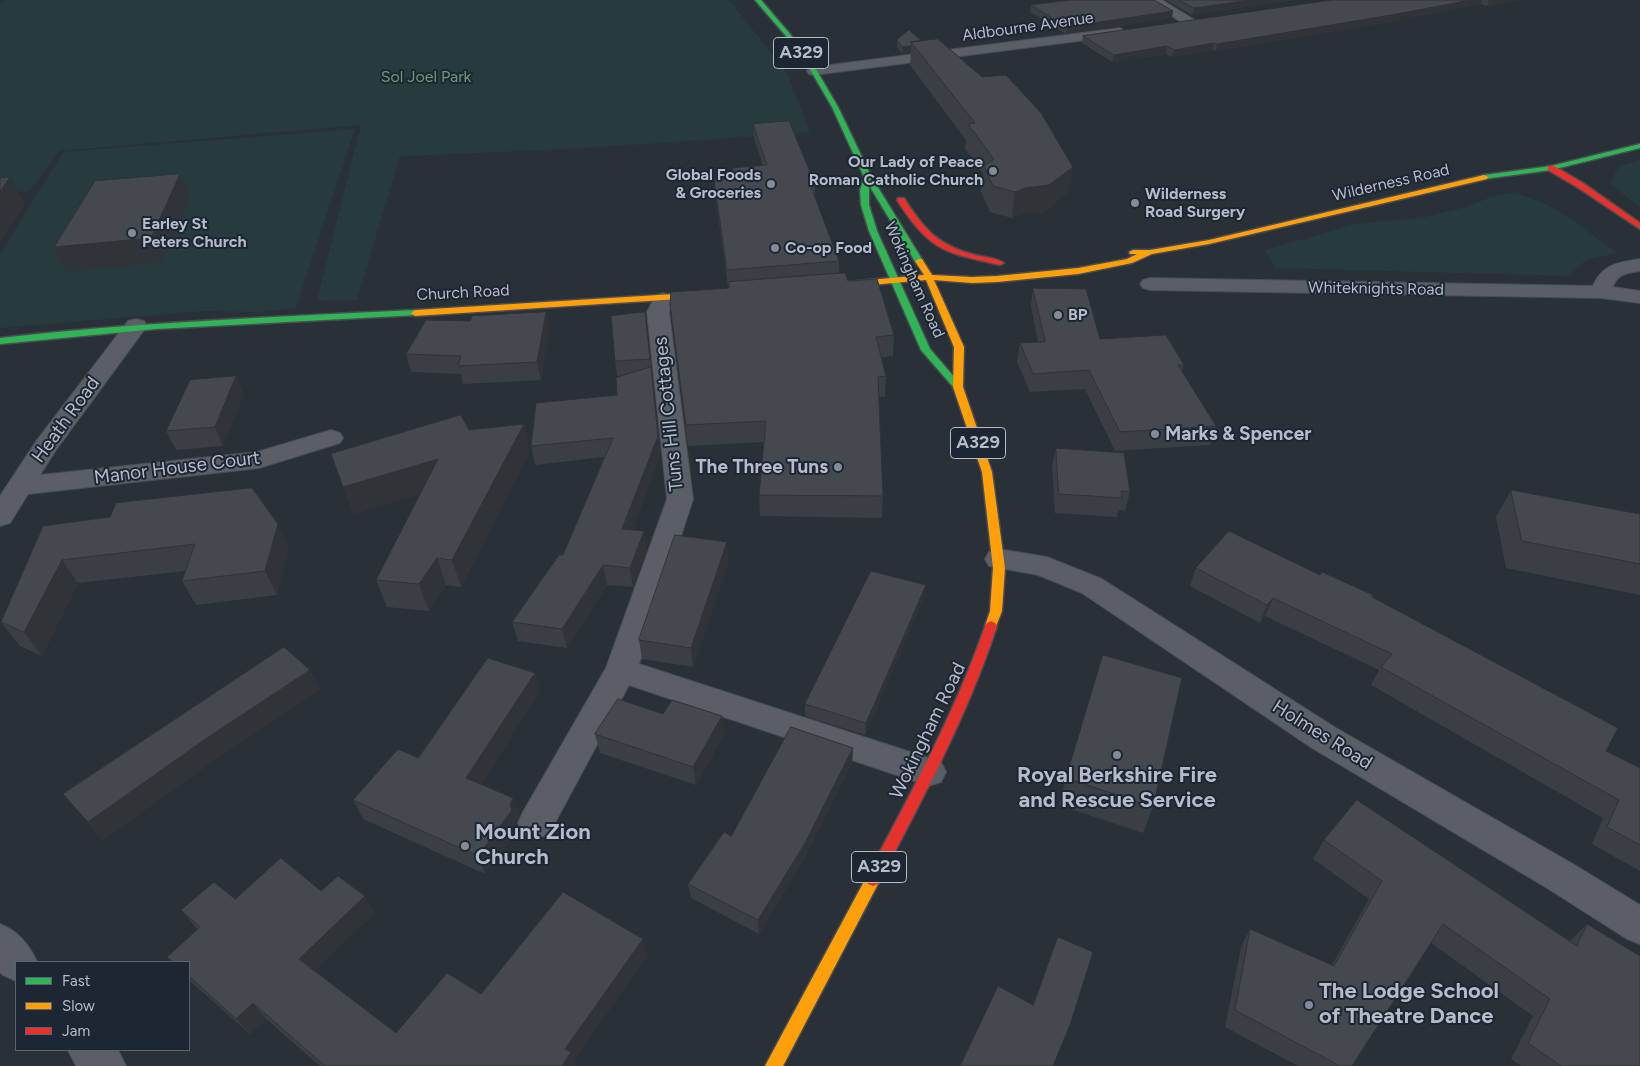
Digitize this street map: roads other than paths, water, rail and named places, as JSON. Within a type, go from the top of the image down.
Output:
[{"type":"main road","name":"Wokingham Road","points":[[758,0],[788,35],[814,71],[835,107],[867,176],[928,277],[959,347],[958,387],[987,472],[999,559],[996,611],[979,666],[929,772],[774,1066]]},
{"type":"main road","name":"Wilderness Road","points":[[1115,252],[1150,252],[1209,242],[1490,176],[1551,168],[1640,146]]},
{"type":"main road","points":[[1551,168],[1580,185],[1640,227]]},
{"type":"main road","name":"Wokingham Road","points":[[867,176],[864,190],[873,231],[926,350],[958,387]]},
{"type":"main road","points":[[867,176],[883,182]]},
{"type":"main road","points":[[832,286],[928,277],[963,267],[1004,262],[968,254],[936,242],[920,227],[895,191]]},
{"type":"main road","name":"Wilderness Road","points":[[928,277],[972,280],[997,279],[1078,271],[1122,262],[1150,252]]},
{"type":"main road","name":"Church Road","points":[[0,341],[136,326],[663,299],[720,294]]},
{"type":"street","points":[[1152,0],[1196,21],[1173,24]]},
{"type":"street","name":"Aldbourne Avenue","points":[[814,71],[1135,30]]},
{"type":"street","points":[[1601,292],[1607,274],[1613,270],[1640,265]]},
{"type":"street","name":"Whiteknights Road","points":[[1150,284],[1601,292],[1640,297]]},
{"type":"street","name":"Tuns Hill Cottages","points":[[536,823],[620,670],[662,555],[680,498],[658,312],[663,299]]},
{"type":"street","name":"Heath Road","points":[[0,517],[46,446],[136,326]]},
{"type":"street","name":"Manor House Court","points":[[20,486],[259,460],[331,438]]},
{"type":"street","name":"Holmes Road","points":[[999,559],[1032,563],[1060,570],[1092,586],[1324,738],[1551,871],[1640,926]]},
{"type":"street","points":[[620,670],[929,772]]},
{"type":"street","points":[[0,942],[16,961]]},
{"type":"street","points":[[90,1051],[105,1066]]},
{"type":"place","name":"Our Lady of Peace Roman Catholic Church","points":[[993,171]]},
{"type":"place","name":"Global Foods & Groceries","points":[[771,184]]},
{"type":"place","name":"Wilderness Road Surgery","points":[[1135,203]]},
{"type":"place","name":"Earley St Peters Church","points":[[132,233]]},
{"type":"place","name":"Co-op Food","points":[[775,248]]},
{"type":"place","name":"BP","points":[[1058,315]]},
{"type":"place","name":"Marks & Spencer","points":[[1155,434]]},
{"type":"place","name":"The Three Tuns","points":[[838,467]]},
{"type":"place","name":"Royal Berkshire Fire and Rescue Service","points":[[1117,755]]},
{"type":"place","name":"Mount Zion Church","points":[[465,846]]},
{"type":"place","name":"The Lodge School of Theatre Dance","points":[[1309,1005]]},
{"type":"park label","name":"Sol Joel Park","points":[[426,77]]}]
